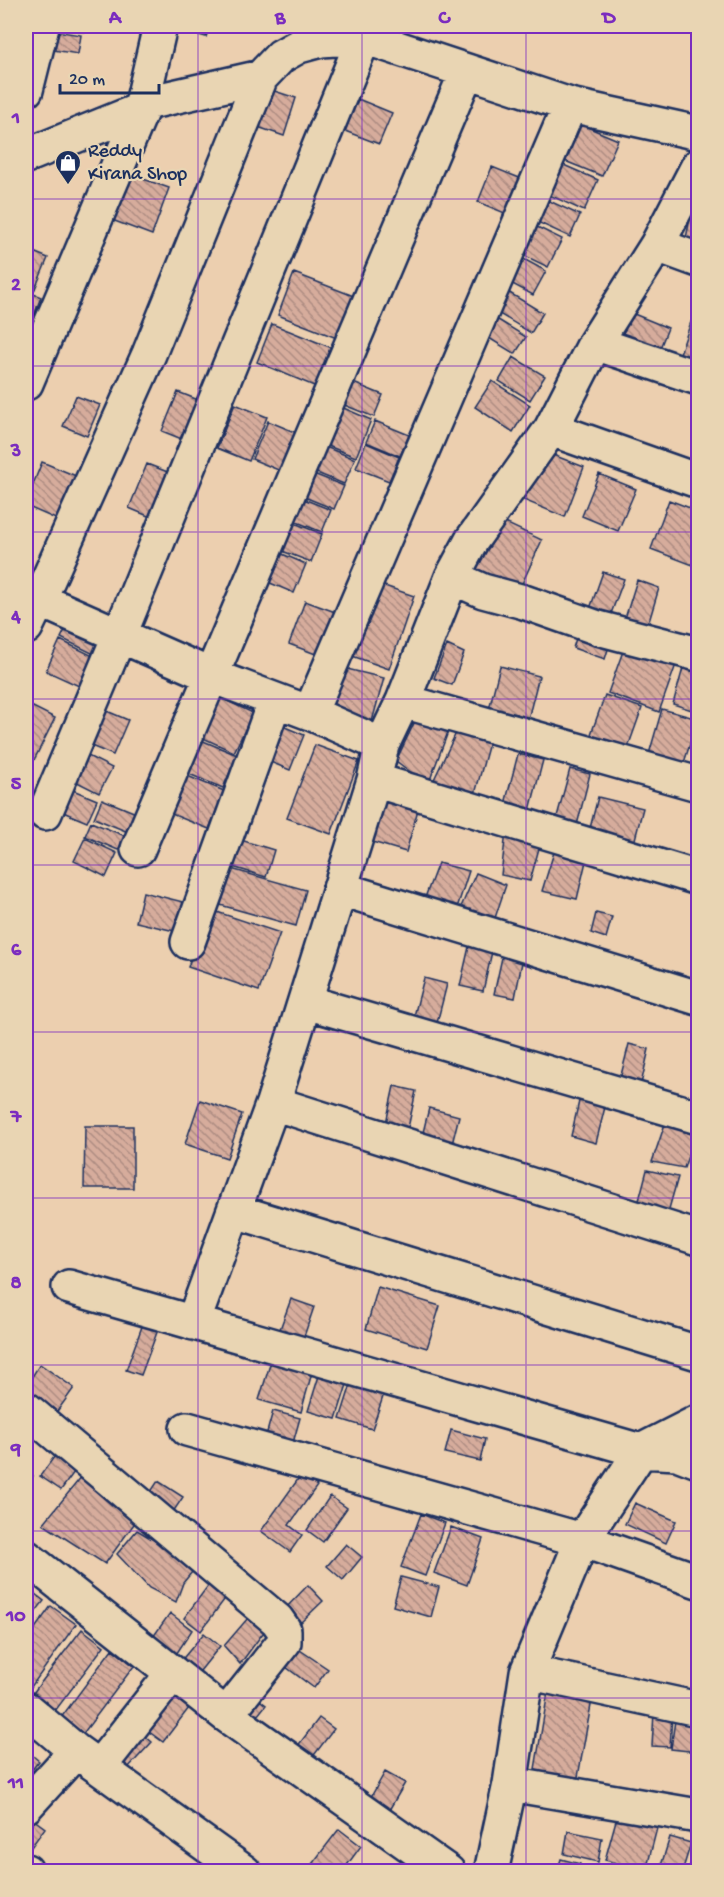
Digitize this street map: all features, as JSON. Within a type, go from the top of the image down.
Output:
[{"type":"street","points":[[26,90],[42,26]]},
{"type":"street","points":[[26,383],[142,106],[160,26]]},
{"type":"street","points":[[45,813],[363,37]]},
{"type":"street","points":[[382,745],[310,713],[212,676],[120,634],[30,607],[148,354],[261,77],[281,56],[298,46],[321,40],[363,37],[570,105],[699,133]]},
{"type":"street","points":[[138,849],[467,71]]},
{"type":"street","points":[[26,156],[142,106],[261,77]]},
{"type":"street","points":[[310,713],[570,105]]},
{"type":"street","points":[[193,1323],[273,1103],[341,889],[354,838],[374,780],[382,745],[403,701],[452,577],[472,540],[551,429],[595,343],[657,245],[699,166]]},
{"type":"street","points":[[657,245],[699,260]]},
{"type":"street","points":[[595,343],[699,378]]},
{"type":"street","points":[[551,429],[699,481]]},
{"type":"street","points":[[452,577],[483,591],[524,602],[598,628],[699,654]]},
{"type":"street","points":[[188,942],[275,700]]},
{"type":"street","points":[[403,701],[699,784]]},
{"type":"street","points":[[374,780],[699,878]]},
{"type":"street","points":[[341,889],[699,998]]},
{"type":"street","points":[[306,1002],[699,1117]]},
{"type":"street","points":[[273,1103],[699,1238]]},
{"type":"street","points":[[235,1211],[699,1353]]},
{"type":"street","points":[[69,1287],[641,1451],[677,1452],[699,1461]]},
{"type":"street","points":[[26,1408],[277,1620],[284,1630],[284,1642],[226,1714]]},
{"type":"street","points":[[491,1872],[510,1784],[527,1672],[582,1540],[641,1451],[699,1422]]},
{"type":"street","points":[[187,1429],[582,1540],[699,1581]]},
{"type":"street","points":[[26,1557],[226,1714],[448,1872]]},
{"type":"street","points":[[527,1672],[699,1709]]},
{"type":"street","points":[[26,1806],[88,1759],[173,1673]]},
{"type":"street","points":[[26,1709],[88,1759],[244,1872]]},
{"type":"street","points":[[510,1784],[699,1816]]},
{"type":"building","points":[[59,26],[86,26],[85,32]]},
{"type":"building","points":[[169,26],[210,26],[206,37]]},
{"type":"building","points":[[43,29],[81,35],[78,54],[40,48]]},
{"type":"building","points":[[262,87],[296,98],[284,136],[249,124]]},
{"type":"building","points":[[358,99],[392,113],[379,144],[345,131]]},
{"type":"building","points":[[575,122],[618,140],[602,176],[560,159]]},
{"type":"building","points":[[559,163],[598,180],[584,211],[545,193]]},
{"type":"building","points":[[492,167],[532,183],[517,218],[478,202]]},
{"type":"building","points":[[129,174],[169,188],[152,235],[112,220]]},
{"type":"building","points":[[543,198],[580,215],[570,237],[533,220]]},
{"type":"building","points":[[692,209],[698,211],[698,246],[685,243]]},
{"type":"building","points":[[531,224],[562,239],[548,267],[517,252]]},
{"type":"building","points":[[26,249],[48,258],[34,291],[26,288]]},
{"type":"building","points":[[518,256],[546,271],[533,295],[505,280]]},
{"type":"building","points":[[294,273],[364,300],[347,342],[278,315]]},
{"type":"building","points":[[503,289],[543,313],[531,333],[491,309]]},
{"type":"building","points":[[26,291],[41,297],[31,323],[26,321]]},
{"type":"building","points":[[629,312],[668,328],[656,358],[617,343]]},
{"type":"building","points":[[490,315],[526,337],[515,354],[479,332]]},
{"type":"building","points":[[691,322],[698,325],[698,365],[676,365]]},
{"type":"building","points":[[272,324],[342,352],[326,391],[257,362]]},
{"type":"building","points":[[513,357],[545,376],[530,400],[499,381]]},
{"type":"building","points":[[492,381],[530,405],[513,432],[475,407]]},
{"type":"building","points":[[351,382],[383,395],[374,417],[342,404]]},
{"type":"building","points":[[178,392],[211,405],[194,444],[162,431]]},
{"type":"building","points":[[76,396],[100,405],[87,436],[63,426]]},
{"type":"building","points":[[235,404],[267,417],[249,461],[217,448]]},
{"type":"building","points":[[339,406],[371,420],[356,457],[323,444]]},
{"type":"building","points":[[268,421],[304,436],[288,474],[252,459]]},
{"type":"building","points":[[375,421],[409,435],[400,456],[366,442]]},
{"type":"building","points":[[366,443],[399,457],[389,481],[356,468]]},
{"type":"building","points":[[323,446],[355,459],[344,484],[312,471]]},
{"type":"building","points":[[548,453],[584,467],[565,517],[521,499]]},
{"type":"building","points":[[42,462],[76,476],[58,520],[26,506]]},
{"type":"building","points":[[147,464],[178,476],[160,521],[129,508]]},
{"type":"building","points":[[311,473],[344,486],[334,509],[302,496]]},
{"type":"building","points":[[599,474],[636,489],[618,531],[582,516]]},
{"type":"building","points":[[301,498],[331,510],[322,532],[292,520]]},
{"type":"building","points":[[669,500],[698,511],[698,567],[651,549]]},
{"type":"building","points":[[289,521],[322,534],[311,562],[277,549]]},
{"type":"building","points":[[501,521],[542,540],[521,586],[470,578]]},
{"type":"building","points":[[275,551],[306,564],[294,593],[263,580]]},
{"type":"building","points":[[603,572],[624,579],[606,627],[586,620]]},
{"type":"building","points":[[367,580],[414,596],[389,669],[341,652]]},
{"type":"building","points":[[637,580],[659,588],[645,635],[622,628]]},
{"type":"building","points":[[305,601],[338,613],[321,656],[289,644]]},
{"type":"building","points":[[70,620],[105,638],[96,655],[61,638]]},
{"type":"building","points":[[578,632],[610,643],[605,659],[573,648]]},
{"type":"building","points":[[60,640],[93,656],[79,686],[46,671]]},
{"type":"building","points":[[627,640],[678,659],[659,712],[608,693]]},
{"type":"building","points":[[447,645],[464,653],[452,685],[434,678]]},
{"type":"building","points":[[685,661],[698,665],[698,712],[673,704]]},
{"type":"building","points":[[500,666],[539,676],[526,727],[487,717]]},
{"type":"building","points":[[339,667],[384,678],[371,725],[327,713]]},
{"type":"building","points":[[210,693],[253,713],[234,752],[192,733]]},
{"type":"building","points":[[605,695],[642,708],[627,750],[590,737]]},
{"type":"building","points":[[29,705],[55,718],[30,768],[26,765],[26,712]]},
{"type":"building","points":[[95,706],[128,720],[113,755],[79,741]]},
{"type":"building","points":[[662,709],[698,719],[681,772],[647,761]]},
{"type":"building","points":[[418,715],[451,724],[428,785],[396,761]]},
{"type":"building","points":[[273,722],[304,735],[290,770],[258,757]]},
{"type":"building","points":[[456,733],[489,743],[472,805],[429,790]]},
{"type":"building","points":[[191,736],[237,755],[223,788],[177,769]]},
{"type":"building","points":[[698,738],[698,766],[693,764]]},
{"type":"building","points":[[315,745],[359,761],[331,834],[287,818]]},
{"type":"building","points":[[76,750],[112,768],[99,793],[63,775]]},
{"type":"building","points":[[518,754],[543,760],[528,818],[503,812]]},
{"type":"building","points":[[570,769],[590,774],[576,829],[555,824]]},
{"type":"building","points":[[180,773],[224,791],[209,829],[164,811]]},
{"type":"building","points":[[61,785],[97,800],[87,822],[51,807]]},
{"type":"building","points":[[383,795],[419,806],[406,852],[369,841]]},
{"type":"building","points":[[598,797],[643,808],[633,847],[588,836]]},
{"type":"building","points":[[102,799],[136,813],[128,832],[94,818]]},
{"type":"building","points":[[91,822],[125,836],[118,850],[85,836]]},
{"type":"building","points":[[506,832],[541,841],[530,881],[501,875]]},
{"type":"building","points":[[85,838],[117,853],[106,877],[74,861]]},
{"type":"building","points":[[234,838],[274,850],[266,877],[226,865]]},
{"type":"building","points":[[555,849],[587,857],[577,899],[542,891]]},
{"type":"building","points":[[438,863],[469,871],[456,911],[423,903]]},
{"type":"building","points":[[224,867],[306,890],[296,926],[213,903]]},
{"type":"building","points":[[476,873],[506,885],[493,924],[460,909]]},
{"type":"building","points":[[143,892],[187,903],[179,932],[136,922]]},
{"type":"building","points":[[208,909],[280,933],[259,991],[188,967]]},
{"type":"building","points":[[596,913],[612,917],[606,938],[591,933]]},
{"type":"building","points":[[471,938],[494,943],[483,991],[460,986]]},
{"type":"building","points":[[503,953],[523,957],[515,998],[494,994]]},
{"type":"building","points":[[424,978],[447,984],[437,1023],[414,1016]]},
{"type":"building","points":[[629,1044],[649,1049],[641,1084],[620,1079]]},
{"type":"building","points":[[394,1086],[416,1091],[408,1128],[386,1123]]},
{"type":"building","points":[[580,1097],[606,1103],[596,1143],[571,1136]]},
{"type":"building","points":[[200,1100],[242,1114],[227,1158],[185,1144]]},
{"type":"building","points":[[429,1108],[459,1116],[449,1156],[419,1149]]},
{"type":"building","points":[[665,1124],[696,1132],[684,1168],[652,1162]]},
{"type":"building","points":[[85,1126],[133,1126],[133,1188],[84,1188]]},
{"type":"building","points":[[647,1170],[678,1177],[667,1216],[637,1208]]},
{"type":"building","points":[[378,1287],[440,1306],[427,1348],[366,1329]]},
{"type":"building","points":[[291,1299],[314,1307],[300,1348],[276,1340]]},
{"type":"building","points":[[144,1321],[159,1327],[141,1375],[126,1370]]},
{"type":"building","points":[[272,1358],[313,1369],[301,1412],[259,1400]]},
{"type":"building","points":[[40,1364],[74,1388],[53,1417],[26,1398],[26,1386]]},
{"type":"building","points":[[322,1366],[350,1375],[336,1419],[308,1411]]},
{"type":"building","points":[[353,1378],[386,1388],[372,1429],[340,1419]]},
{"type":"building","points":[[273,1411],[300,1418],[291,1450],[264,1443]]},
{"type":"building","points":[[451,1430],[485,1439],[480,1461],[445,1453]]},
{"type":"building","points":[[57,1453],[77,1468],[61,1490],[40,1476]]},
{"type":"building","points":[[26,1470],[33,1476],[26,1486]]},
{"type":"building","points":[[301,1475],[317,1486],[289,1525],[302,1535],[290,1552],[261,1531]]},
{"type":"building","points":[[82,1476],[139,1517],[105,1564],[43,1524]]},
{"type":"building","points":[[158,1481],[183,1497],[167,1521],[142,1505]]},
{"type":"building","points":[[330,1496],[347,1508],[323,1542],[307,1530]]},
{"type":"building","points":[[635,1503],[676,1521],[666,1543],[625,1524]]},
{"type":"building","points":[[421,1514],[445,1523],[425,1576],[401,1567]]},
{"type":"building","points":[[451,1527],[483,1539],[467,1585],[434,1573]]},
{"type":"building","points":[[137,1530],[197,1566],[183,1583],[176,1602],[149,1588],[117,1554]]},
{"type":"building","points":[[346,1544],[362,1557],[343,1580],[327,1566]]},
{"type":"building","points":[[216,1575],[233,1588],[201,1631],[184,1618]]},
{"type":"building","points":[[401,1577],[439,1587],[431,1617],[393,1606]]},
{"type":"building","points":[[308,1585],[323,1601],[298,1625],[283,1611]]},
{"type":"building","points":[[26,1587],[44,1601],[26,1624]]},
{"type":"building","points":[[51,1606],[76,1624],[26,1694],[26,1641]]},
{"type":"building","points":[[254,1611],[269,1625],[240,1664],[224,1646]]},
{"type":"building","points":[[170,1613],[192,1630],[173,1659],[148,1644]]},
{"type":"building","points":[[82,1629],[104,1646],[52,1715],[30,1697]]},
{"type":"building","points":[[204,1633],[220,1646],[192,1681],[175,1668]]},
{"type":"building","points":[[291,1644],[328,1669],[314,1688],[278,1661]]},
{"type":"building","points":[[112,1649],[134,1666],[82,1735],[60,1719]]},
{"type":"building","points":[[549,1686],[593,1694],[576,1788],[533,1781]]},
{"type":"building","points":[[166,1692],[189,1708],[163,1742],[141,1726]]},
{"type":"building","points":[[253,1695],[266,1705],[249,1726],[236,1716]]},
{"type":"building","points":[[654,1713],[672,1715],[670,1747],[652,1746]]},
{"type":"building","points":[[319,1718],[334,1729],[305,1767],[290,1756]]},
{"type":"building","points":[[675,1720],[698,1723],[698,1752],[671,1749]]},
{"type":"building","points":[[137,1729],[152,1742],[126,1770],[112,1757]]},
{"type":"building","points":[[26,1750],[39,1761],[26,1777]]},
{"type":"building","points":[[385,1772],[405,1783],[382,1822],[363,1811]]},
{"type":"building","points":[[618,1813],[658,1824],[646,1871],[605,1860]]},
{"type":"building","points":[[26,1814],[45,1828],[26,1854]]},
{"type":"building","points":[[339,1829],[361,1846],[342,1872],[322,1872],[312,1864]]},
{"type":"building","points":[[568,1831],[602,1838],[598,1862],[564,1854]]},
{"type":"building","points":[[670,1837],[691,1843],[682,1872],[659,1872]]},
{"type":"building","points":[[698,1840],[698,1872],[688,1872]]},
{"type":"building","points":[[561,1859],[580,1864],[577,1872],[557,1872]]},
{"type":"place","name":"Reddy Kirana Shop","points":[[68,186]]}]
